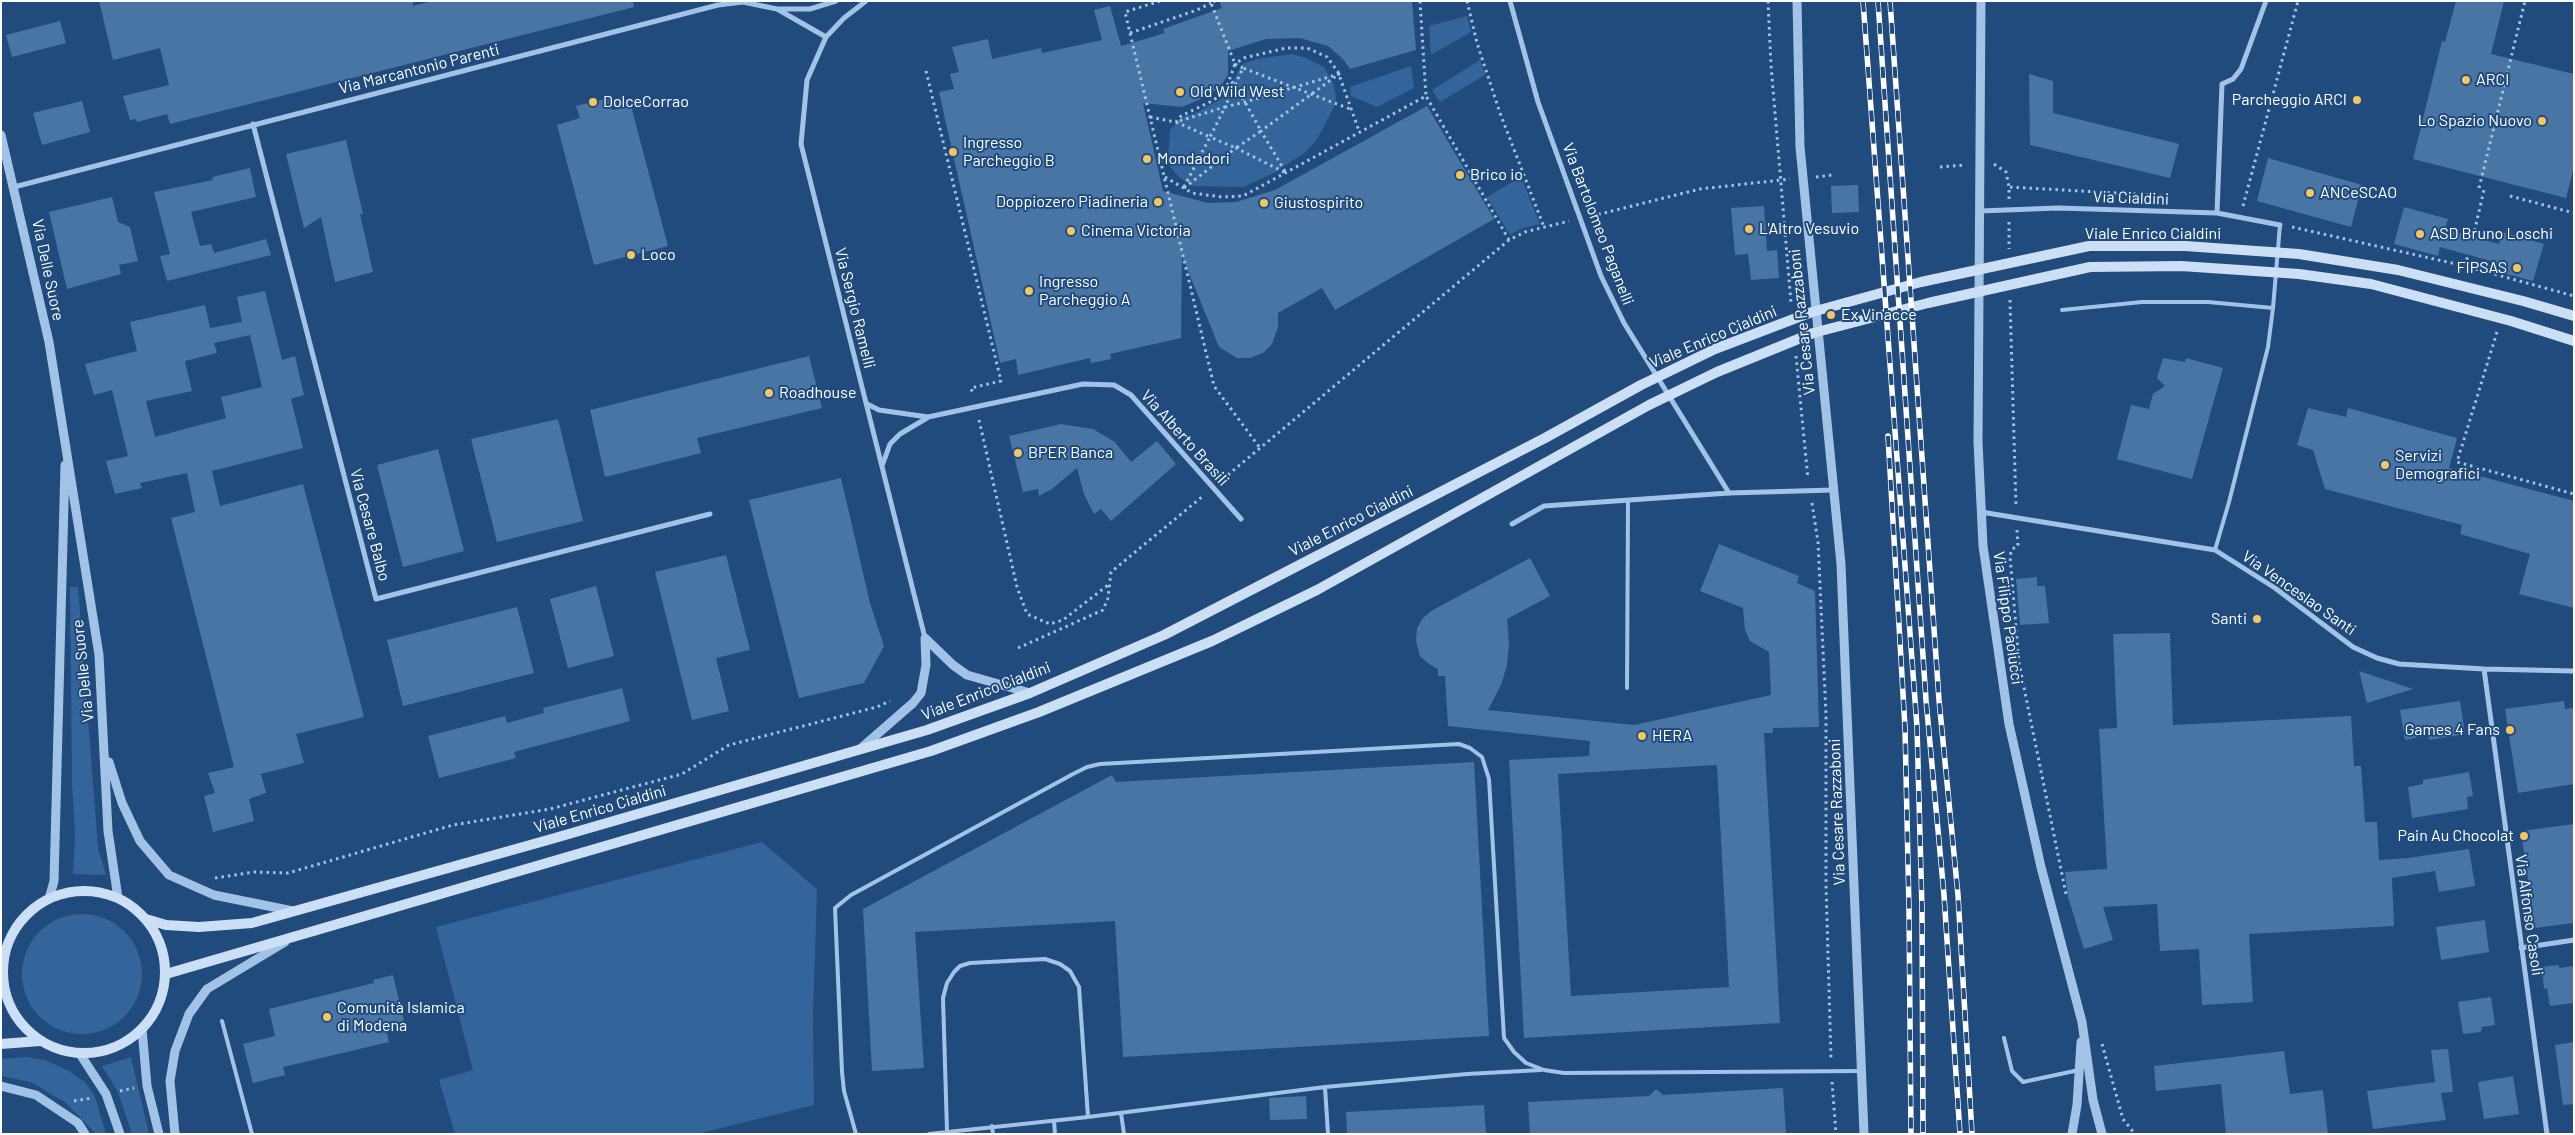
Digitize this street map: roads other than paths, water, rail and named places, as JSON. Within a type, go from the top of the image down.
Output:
[{"type":"main road","name":"Viale Enrico Cialdini","points":[[146,918],[166,925],[199,927],[252,923],[928,730],[1030,693],[1200,617],[1546,438],[1641,385],[1715,349],[1812,312],[1921,282],[2089,246],[2185,246],[2299,254],[2389,268],[2523,301],[2574,316]]},
{"type":"main road","name":"Viale Enrico Cialdini","points":[[166,974],[932,751],[1039,712],[1212,640],[1317,590],[1649,405],[1717,372],[1814,333],[1928,303],[2090,267],[2181,266],[2299,274],[2371,284],[2512,321],[2574,341]]},
{"type":"main road","points":[[76,891],[104,893],[118,898],[138,910],[146,918],[157,935],[164,954],[166,974],[163,996],[154,1016],[126,1043],[112,1049],[80,1054],[59,1050],[40,1040],[23,1026],[11,1007],[4,986],[2,966],[13,932],[23,919],[49,899],[76,891]]},
{"type":"main road","points":[[1,1044],[40,1040]]},
{"type":"street","points":[[777,9],[810,9],[836,1]]},
{"type":"street","name":"Via Sergio Ramelli","points":[[866,1],[844,18],[826,37],[807,80],[801,144],[925,638]]},
{"type":"street","name":"Via Bartolomeo Paganelli","points":[[1510,1],[1538,102],[1601,276],[1624,323],[1729,493]]},
{"type":"street","name":"Via Cesare Razzaboni","points":[[1797,1],[1800,147],[1841,564],[1864,1134]]},
{"type":"street","name":"Via Filippo Paolucci","points":[[1981,1],[1978,442],[1981,512],[1989,591],[2009,724],[2041,867],[2082,1022],[2093,1100],[2102,1134]]},
{"type":"street","points":[[2218,213],[2222,84],[2233,79],[2241,69],[2266,1]]},
{"type":"street","name":"Via Marcantonio Parenti","points":[[14,187],[718,5],[743,2],[777,9],[826,37]]},
{"type":"street","name":"Via Cesare Balbo","points":[[253,124],[376,599],[710,514]]},
{"type":"street","name":"Via Delle Suore","points":[[1,135],[49,342],[99,655],[106,753],[108,831],[118,898]]},
{"type":"street","name":"Via Cialdini","points":[[1980,211],[2068,208],[2218,213],[2280,225]]},
{"type":"street","name":"Via Alberto Brasili","points":[[882,466],[890,444],[908,428],[928,417],[1083,384],[1114,385],[1131,395],[1241,519]]},
{"type":"street","name":"Via Alberto Brasili","points":[[867,404],[889,412],[928,417]]},
{"type":"street","name":"Via Delle Suore","points":[[49,899],[54,872],[65,442]]},
{"type":"street","points":[[1512,524],[1544,506],[1729,493],[1833,490]]},
{"type":"street","name":"Via Venceslao Santi","points":[[1981,512],[2017,520],[2215,550],[2262,578],[2339,637],[2369,654],[2399,664],[2484,669],[2574,671]]},
{"type":"street","points":[[925,638],[953,666],[967,675],[1030,693]]},
{"type":"street","points":[[859,750],[913,703],[921,693],[926,665],[925,638]]},
{"type":"street","name":"Via Alfonso Casoli","points":[[2484,669],[2547,1134]]},
{"type":"street","points":[[106,753],[122,804],[140,840],[169,875],[214,895],[296,911]]},
{"type":"street","points":[[175,1134],[170,1081],[174,1051],[189,1014],[207,989],[230,973],[292,937]]},
{"type":"street","points":[[2521,948],[2574,940]]},
{"type":"street","name":"Via Filippo Paolucci","points":[[2072,1134],[2078,1105],[2082,1022]]},
{"type":"street","points":[[142,1029],[147,1086],[159,1134]]},
{"type":"street","points":[[80,1054],[106,1094],[120,1134]]},
{"type":"street","points":[[1,1086],[36,1095],[78,1123],[86,1134]]},
{"type":"lane","points":[[2215,550],[2230,502],[2268,347],[2274,308],[2280,225]]},
{"type":"lane","points":[[2062,310],[2151,302],[2208,302],[2274,308]]},
{"type":"lane","points":[[1627,688],[1628,500]]},
{"type":"lane","points":[[856,1134],[844,1091],[842,1072],[835,908],[851,895],[1073,774],[1087,767],[1100,764],[1459,744],[1470,748],[1482,757],[1489,779],[1504,1038],[1514,1052],[1526,1063],[1544,1070]]},
{"type":"lane","points":[[947,1131],[943,998],[947,983],[954,972],[960,966],[970,963],[1045,959],[1060,964],[1070,971],[1079,987],[1088,1118]]},
{"type":"lane","points":[[222,1021],[252,1134]]},
{"type":"lane","points":[[2004,1038],[2012,1071],[2023,1082],[2079,1070]]},
{"type":"lane","points":[[929,1134],[992,1126],[1088,1118],[1325,1087],[1467,1074],[1544,1070],[1564,1073],[1862,1071]]},
{"type":"lane","points":[[1325,1087],[1328,1134]]},
{"type":"lane","points":[[1121,1113],[1124,1134]]},
{"type":"lane","points":[[1054,1120],[1055,1134]]},
{"type":"lane","points":[[992,1126],[993,1134]]},
{"type":"railway","points":[[1863,1],[1917,727],[1922,909],[1923,1134]]},
{"type":"railway","points":[[1878,1],[1926,700],[1944,895],[1960,1134]]},
{"type":"railway","points":[[1890,1],[1939,700],[1958,895],[1972,1134]]},
{"type":"railway","points":[[1888,436],[1905,728],[1911,1134]]},
{"type":"place","name":"ARCI","points":[[2466,80]]},
{"type":"place","name":"Old Wild West","points":[[1180,92]]},
{"type":"place","name":"Parcheggio ARCI","points":[[2357,100]]},
{"type":"place","name":"DolceCorrao","points":[[593,102]]},
{"type":"place","name":"Lo Spazio Nuovo","points":[[2542,121]]},
{"type":"place","name":"Ingresso Parcheggio B","points":[[953,152]]},
{"type":"place","name":"Mondadori","points":[[1147,159]]},
{"type":"place","name":"Brico io","points":[[1460,175]]},
{"type":"place","name":"ANCeSCAO","points":[[2310,193]]},
{"type":"place","name":"Doppiozero Piadineria","points":[[1158,202]]},
{"type":"place","name":"Giustospirito","points":[[1264,203]]},
{"type":"place","name":"L'Altro Vesuvio","points":[[1749,229]]},
{"type":"place","name":"Cinema Victoria","points":[[1071,231]]},
{"type":"place","name":"ASD Bruno Loschi","points":[[2420,234]]},
{"type":"place","name":"Loco","points":[[631,255]]},
{"type":"place","name":"FIPSAS","points":[[2517,268]]},
{"type":"place","name":"Ingresso Parcheggio A","points":[[1029,291]]},
{"type":"place","name":"Ex Vinacce","points":[[1831,315]]},
{"type":"place","name":"Roadhouse","points":[[769,393]]},
{"type":"place","name":"BPER Banca","points":[[1018,453]]},
{"type":"place","name":"Servizi Demografici","points":[[2385,465]]},
{"type":"place","name":"Santi","points":[[2257,619]]},
{"type":"place","name":"Games 4 Fans","points":[[2510,730]]},
{"type":"place","name":"HERA","points":[[1642,736]]},
{"type":"place","name":"Pain Au Chocolat","points":[[2524,836]]},
{"type":"place","name":"Comunità Islamica di Modena","points":[[327,1017]]}]
